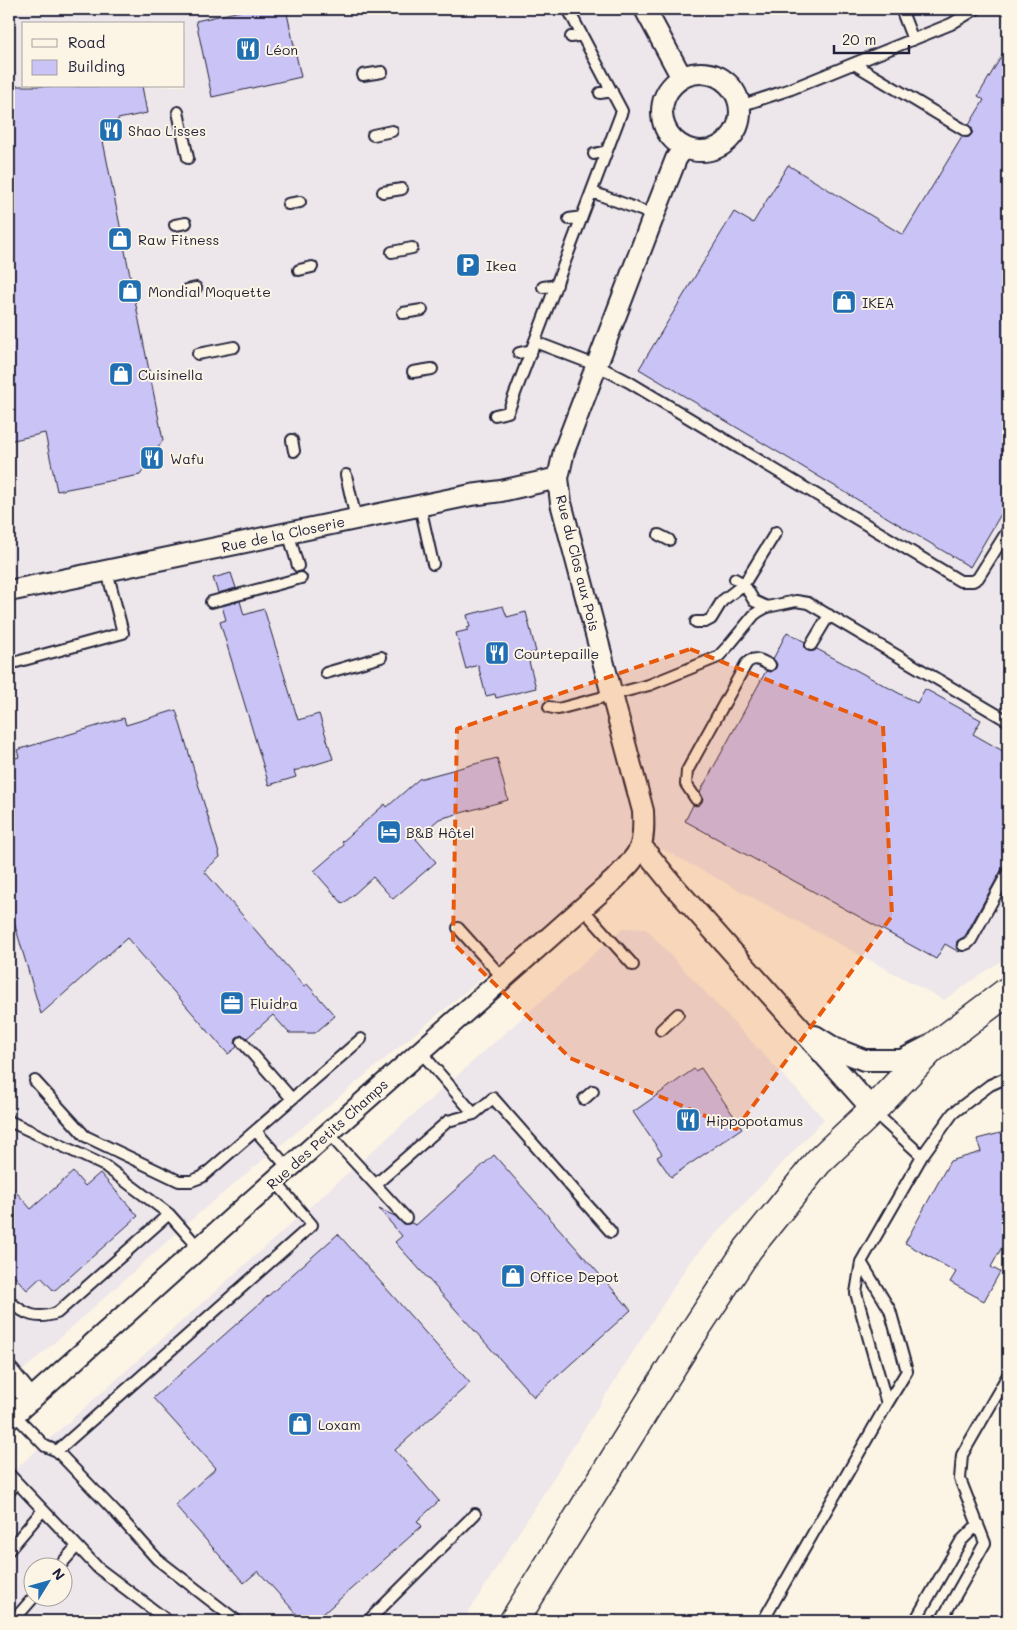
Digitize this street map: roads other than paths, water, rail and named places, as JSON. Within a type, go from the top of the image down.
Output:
[{"type":"main road","points":[[514,1621],[689,1339],[748,1249],[818,1162],[873,1110],[930,1050],[1008,990]]},
{"type":"street","points":[[645,9],[682,78]]},
{"type":"street","points":[[706,73],[718,77],[729,84],[740,106],[736,130],[728,140],[718,147],[707,150],[695,150],[684,147],[674,140],[667,130],[663,118],[663,106],[666,95],[673,85],[682,78],[694,74],[706,73]]},
{"type":"street","name":"Rue du Clos aux Pois","points":[[642,847],[644,811],[560,502],[558,478],[564,451],[676,159],[684,147]]},
{"type":"street","name":"Rue de la Closerie","points":[[9,591],[356,518],[471,495],[501,491],[558,478]]},
{"type":"street","points":[[642,847],[678,892],[873,1110]]},
{"type":"street","name":"Rue des Petits Champs","points":[[12,1417],[328,1132],[614,880],[634,859],[642,847]]},
{"type":"street","points":[[797,1025],[836,1049],[864,1060],[902,1060],[947,1037]]},
{"type":"street","points":[[9,1374],[31,1400]]},
{"type":"lane","points":[[495,415],[508,412],[622,111],[568,9]]},
{"type":"lane","points":[[901,9],[913,40]]},
{"type":"lane","points":[[740,106],[791,89],[952,24],[976,9]]},
{"type":"lane","points":[[571,37],[582,35]]},
{"type":"lane","points":[[854,64],[966,131]]},
{"type":"lane","points":[[363,75],[382,72]]},
{"type":"lane","points":[[600,93],[612,91]]},
{"type":"lane","points":[[178,112],[188,158]]},
{"type":"lane","points":[[373,135],[392,131]]},
{"type":"lane","points":[[594,154],[607,151]]},
{"type":"lane","points":[[382,192],[402,188]]},
{"type":"lane","points":[[592,192],[654,215]]},
{"type":"lane","points":[[288,204],[300,202]]},
{"type":"lane","points":[[569,220],[582,217]]},
{"type":"lane","points":[[175,225],[186,223]]},
{"type":"lane","points":[[392,252],[412,248]]},
{"type":"lane","points":[[299,270],[312,267]]},
{"type":"lane","points":[[544,288],[556,285]]},
{"type":"lane","points":[[403,313],[422,310]]},
{"type":"lane","points":[[519,353],[533,346],[598,366],[629,382],[960,581],[973,581],[978,578],[1008,530]]},
{"type":"lane","points":[[198,354],[234,347]]},
{"type":"lane","points":[[413,372],[432,368]]},
{"type":"lane","points":[[292,440],[294,451]]},
{"type":"lane","points":[[346,475],[356,518]]},
{"type":"lane","points":[[420,506],[433,564]]},
{"type":"lane","points":[[288,532],[298,566]]},
{"type":"lane","points":[[696,622],[705,622],[711,618],[776,532]]},
{"type":"lane","points":[[659,535],[668,540]]},
{"type":"lane","points":[[9,664],[123,633],[108,570]]},
{"type":"lane","points":[[211,602],[300,578]]},
{"type":"lane","points":[[739,581],[754,601],[767,608]]},
{"type":"lane","points":[[550,708],[558,709],[649,686],[718,657],[754,615],[767,608],[800,601],[808,602],[1008,721]]},
{"type":"lane","points":[[811,645],[829,615]]},
{"type":"lane","points":[[326,673],[381,657]]},
{"type":"lane","points":[[696,799],[686,784],[687,770],[746,664],[755,659],[770,665]]},
{"type":"lane","points":[[963,945],[971,940],[1008,872]]},
{"type":"lane","points":[[582,908],[633,965]]},
{"type":"lane","points":[[458,928],[503,978]]},
{"type":"lane","points":[[661,1030],[678,1014]]},
{"type":"lane","points":[[35,1081],[85,1136],[179,1181],[191,1181],[202,1177],[361,1039]]},
{"type":"lane","points":[[242,1042],[292,1099]]},
{"type":"lane","points":[[420,1051],[474,1114]]},
{"type":"lane","points":[[887,1404],[856,1293],[861,1262],[922,1156],[954,1113],[990,1085],[1008,1077]]},
{"type":"lane","points":[[584,1099],[593,1091]]},
{"type":"lane","points":[[376,1184],[448,1121],[474,1114],[493,1098],[612,1232]]},
{"type":"lane","points":[[873,1110],[922,1156]]},
{"type":"lane","points":[[9,1121],[105,1166],[169,1214],[199,1248]]},
{"type":"lane","points":[[57,1451],[312,1224],[304,1216],[256,1131]]},
{"type":"lane","points":[[328,1132],[406,1218]]},
{"type":"lane","points":[[9,1301],[19,1310],[32,1315],[44,1317],[57,1313],[169,1214]]},
{"type":"lane","points":[[763,1621],[907,1371],[890,1310],[861,1262]]},
{"type":"lane","points":[[941,1621],[985,1543],[960,1479],[962,1454],[1008,1375]]},
{"type":"lane","points":[[12,1417],[45,1446],[57,1451],[158,1559],[237,1621]]},
{"type":"lane","points":[[9,1474],[98,1568],[168,1621]]},
{"type":"lane","points":[[9,1492],[16,1483]]},
{"type":"lane","points":[[9,1550],[43,1510]]},
{"type":"lane","points":[[368,1621],[475,1514]]},
{"type":"lane","points":[[915,1621],[961,1541],[978,1524]]},
{"type":"lane","points":[[67,1558],[77,1546]]},
{"type":"lane","points":[[13,1621],[24,1608]]},
{"type":"place","name":"Léon","points":[[248,49]]},
{"type":"place","name":"Shao Lisses","points":[[111,130]]},
{"type":"place","name":"Raw Fitness","points":[[120,239]]},
{"type":"place","name":"Ikea","points":[[468,265]]},
{"type":"place","name":"Mondial Moquette","points":[[130,291]]},
{"type":"place","name":"IKEA","points":[[844,302]]},
{"type":"place","name":"Cuisinella","points":[[121,374]]},
{"type":"place","name":"Wafu","points":[[152,458]]},
{"type":"place","name":"Courtepaille","points":[[497,653]]},
{"type":"place","name":"B&B Hôtel","points":[[389,832]]},
{"type":"place","name":"Fluidra","points":[[232,1003]]},
{"type":"place","name":"Hippopotamus","points":[[688,1120]]},
{"type":"place","name":"Office Depot","points":[[513,1276]]},
{"type":"place","name":"Loxam","points":[[300,1424]]}]
